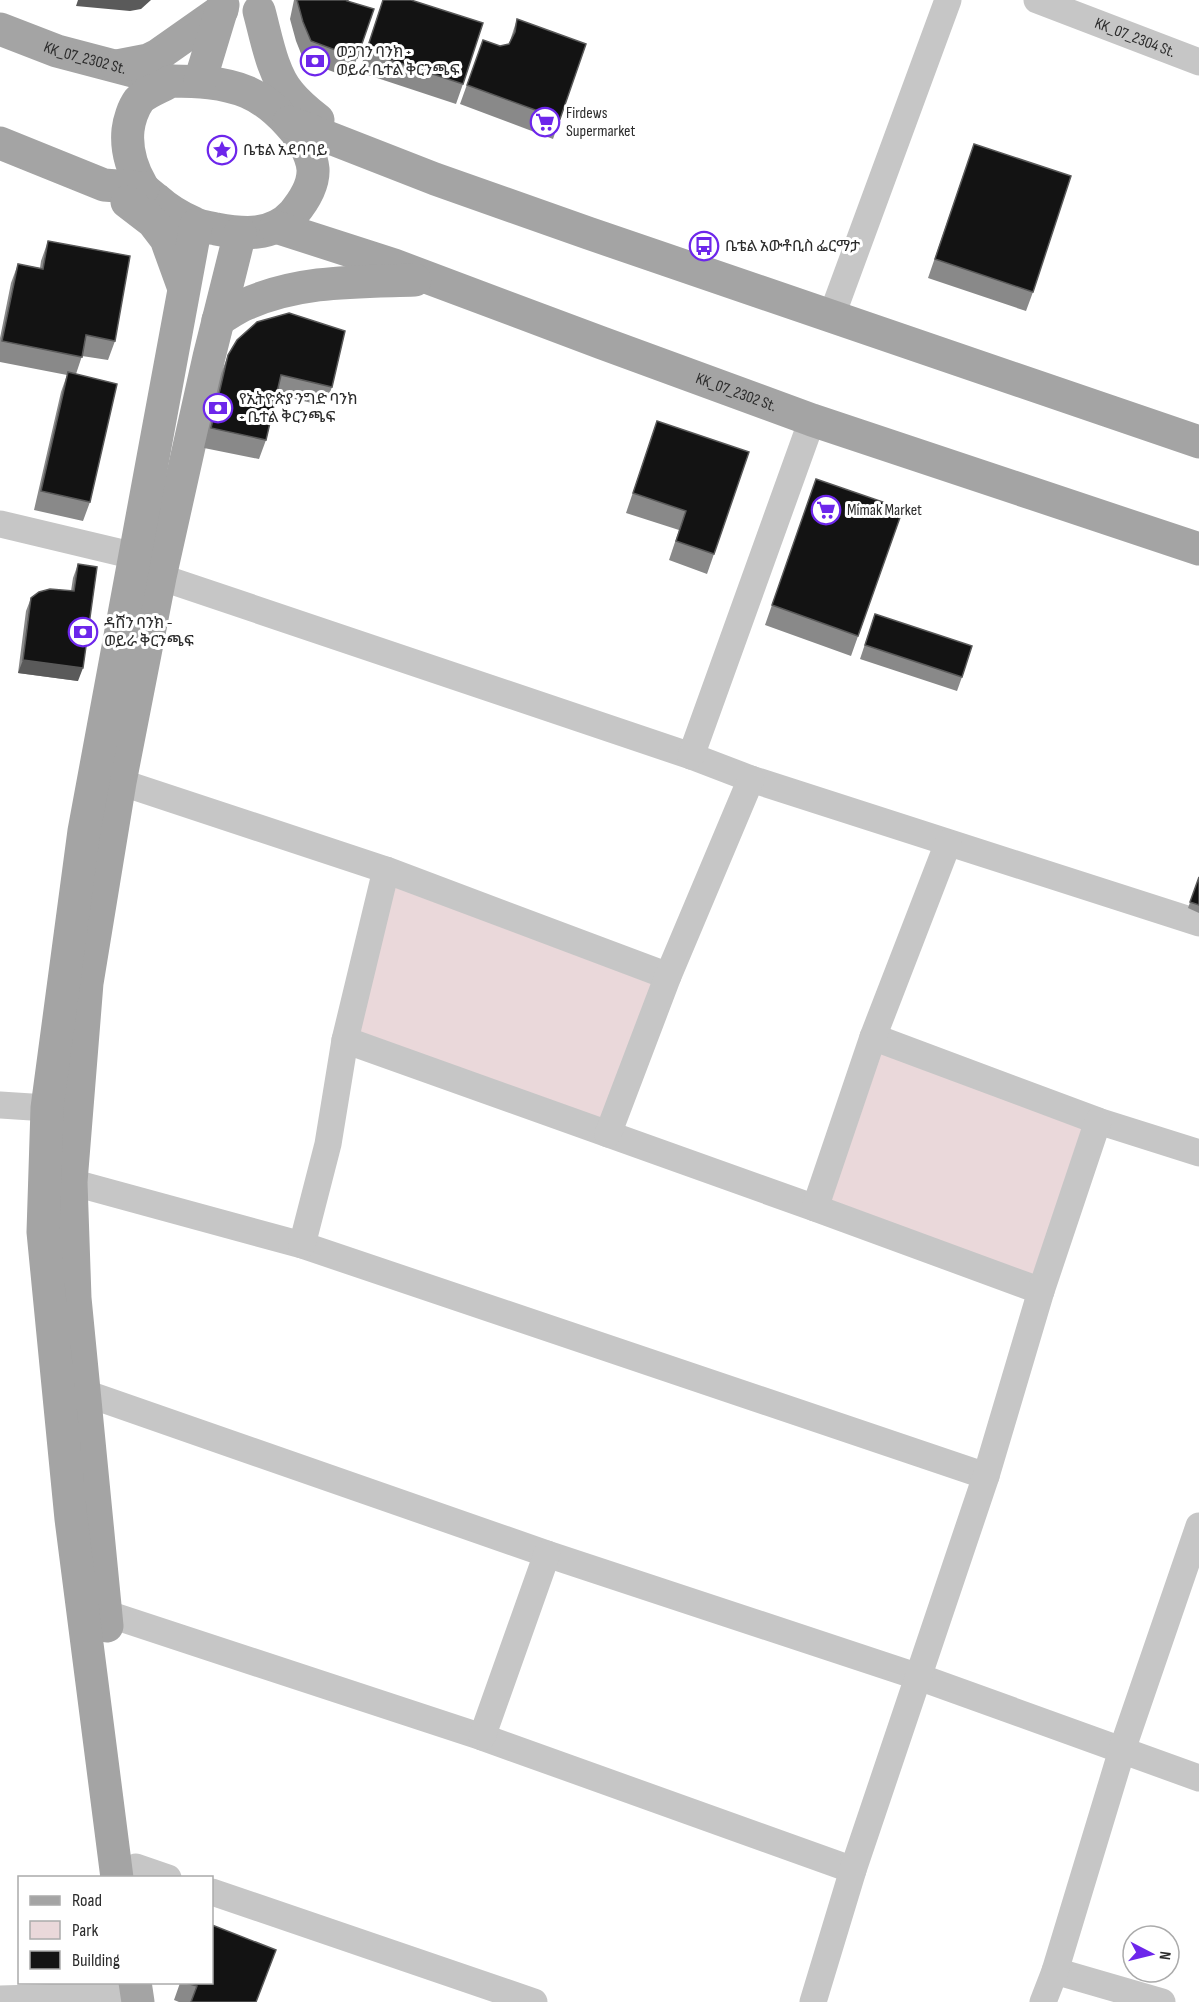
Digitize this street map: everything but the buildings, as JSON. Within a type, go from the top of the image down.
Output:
[{"type":"main road","points":[[114,67],[148,60],[158,55],[223,5]]},
{"type":"main road","points":[[185,81],[223,5]]},
{"type":"main road","points":[[260,5],[270,51],[282,83],[290,94],[326,126],[370,152]]},
{"type":"main road","points":[[246,91],[260,5]]},
{"type":"main road","name":"KK_07_2302 St.","points":[[0,29],[57,51],[114,67],[185,81]]},
{"type":"main road","points":[[185,81],[246,91],[267,103],[289,122],[307,152],[313,170],[307,197],[291,216],[276,226],[260,232],[240,233],[196,225],[168,209],[143,188],[129,158],[127,143],[129,121],[140,99],[185,81]]},
{"type":"main road","points":[[289,122],[479,195],[1199,442]]},
{"type":"main road","points":[[0,143],[104,185],[153,222],[166,239],[184,288]]},
{"type":"main road","points":[[104,185],[143,188]]},
{"type":"main road","points":[[131,1874],[71,1519],[44,1244],[47,1108],[84,831],[196,225]]},
{"type":"main road","name":"KK_07_2302 St.","points":[[276,226],[394,264],[812,420],[1199,549]]},
{"type":"main road","points":[[131,1874],[75,1298],[71,1182],[87,983],[120,782],[160,577],[240,233]]},
{"type":"main road","points":[[218,320],[273,293],[310,285],[349,281],[433,280]]},
{"type":"street","points":[[832,315],[948,0]]},
{"type":"street","name":"KK_07_2304 St.","points":[[1037,0],[1199,62]]},
{"type":"street","points":[[691,756],[812,420]]},
{"type":"street","points":[[0,524],[135,556]]},
{"type":"street","points":[[160,577],[691,756],[751,779],[1199,923]]},
{"type":"street","points":[[609,1134],[668,976],[751,779]]},
{"type":"street","points":[[120,782],[386,870],[668,976]]},
{"type":"street","points":[[815,1208],[873,1037],[948,843]]},
{"type":"street","points":[[302,1245],[328,1144],[345,1040],[386,870]]},
{"type":"street","points":[[873,1037],[1098,1121],[1199,1153]]},
{"type":"street","points":[[345,1040],[1041,1291]]},
{"type":"street","points":[[0,1105],[47,1108]]},
{"type":"street","points":[[813,2002],[853,1870],[986,1476],[1041,1291],[1098,1121]]},
{"type":"street","points":[[71,1182],[302,1245],[986,1476]]},
{"type":"street","points":[[85,1393],[546,1554],[919,1677],[1199,1778]]},
{"type":"street","points":[[1044,2002],[1122,1750],[1193,1565],[1199,1526]]},
{"type":"street","points":[[482,1737],[546,1554]]},
{"type":"street","points":[[105,1612],[482,1737],[853,1870]]},
{"type":"street","points":[[131,1874],[150,1876]]},
{"type":"street","points":[[213,1892],[534,2002]]},
{"type":"street","points":[[1055,1971],[1162,2002]]},
{"type":"street","points":[[0,1999],[145,1993]]},
{"type":"green space","points":[[386,870],[668,976],[608,1134],[345,1040]]},
{"type":"green space","points":[[873,1037],[1098,1121],[1041,1291],[815,1208]]},
{"type":"place","name":"ወጋገን ባንክ - ወይራ ቤተል ቅርንጫፍ","points":[[315,61]]},
{"type":"place","name":"Firdews Supermarket","points":[[545,122]]},
{"type":"place","name":"ቤቴል አደባባይ","points":[[222,150]]},
{"type":"place","name":"ቤቴል አውቶቢስ ፌርማታ","points":[[704,246]]},
{"type":"place","name":"የኢትዮጵያ ንግድ ባንክ - ቤተል ቅርንጫፍ","points":[[218,408]]},
{"type":"place","name":"Mimak Market","points":[[826,510]]},
{"type":"place","name":"ዳሸን ባንክ - ወይራ ቅርንጫፍ","points":[[83,632]]}]
